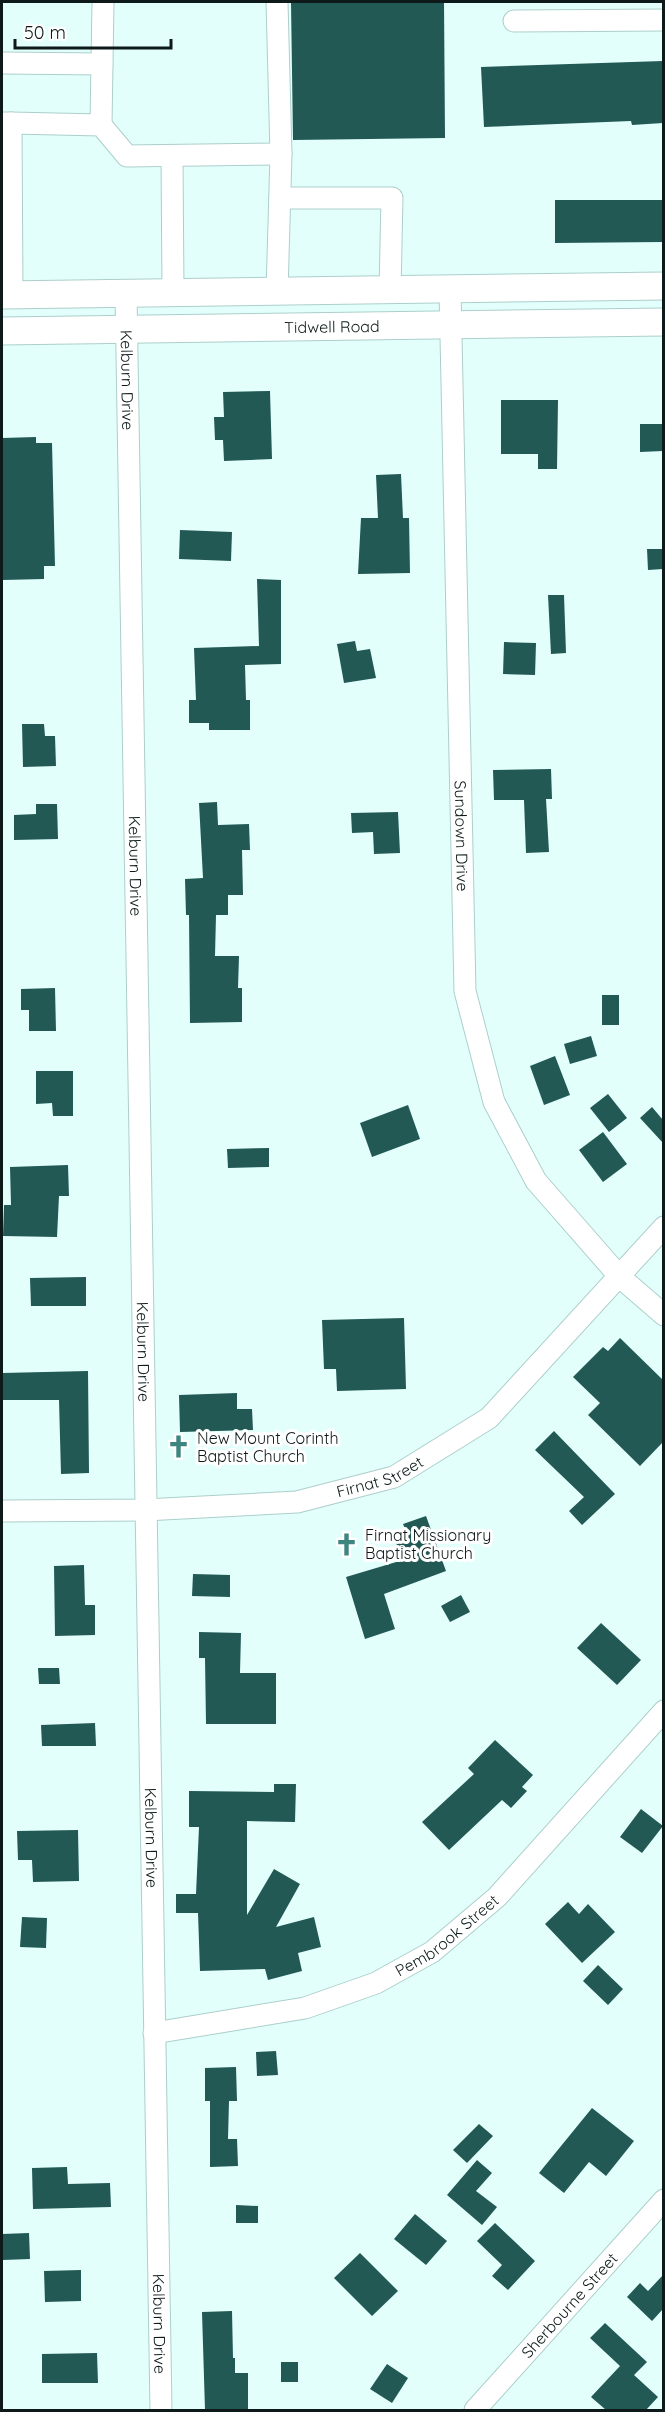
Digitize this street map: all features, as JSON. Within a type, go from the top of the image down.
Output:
[{"type":"main road","name":"Tidwell Road","points":[[7,295],[663,286]]},
{"type":"main road","name":"Tidwell Road","points":[[2,331],[663,322]]},
{"type":"street","points":[[103,2],[101,125],[127,156],[281,154]]},
{"type":"street","points":[[277,2],[281,154],[277,292]]},
{"type":"street","points":[[514,21],[663,20]]},
{"type":"street","points":[[2,63],[102,64]]},
{"type":"street","points":[[7,295],[6,123],[101,125]]},
{"type":"street","points":[[172,156],[173,293]]},
{"type":"street","points":[[280,198],[392,198],[390,291]]},
{"type":"street","name":"Sundown Drive","points":[[450,290],[465,991],[494,1102],[536,1181],[620,1276],[663,1315]]},
{"type":"street","name":"Kelburn Drive","points":[[126,294],[144,1510],[161,2410]]},
{"type":"street","name":"Firnat Street","points":[[2,1510],[144,1510],[297,1502],[394,1477],[489,1418],[663,1227]]},
{"type":"street","name":"Pembrook Street","points":[[154,2032],[305,2008],[376,1983],[432,1952],[497,1897],[663,1711]]},
{"type":"street","name":"Sherbourne Street","points":[[475,2410],[663,2200]]},
{"type":"building","points":[[291,2],[444,2],[445,138],[293,140]]},
{"type":"building","points":[[663,61],[663,123],[632,125],[631,121],[484,127],[481,67]]},
{"type":"building","points":[[555,200],[663,200],[663,242],[555,243]]},
{"type":"building","points":[[270,391],[272,459],[224,461],[223,440],[215,440],[214,417],[224,417],[223,392]]},
{"type":"building","points":[[501,400],[558,400],[557,469],[538,469],[538,454],[501,454]]},
{"type":"building","points":[[640,424],[663,424],[663,451],[640,452]]},
{"type":"building","points":[[36,437],[36,443],[52,443],[55,566],[44,566],[44,579],[3,580],[2,438]]},
{"type":"building","points":[[401,474],[403,518],[409,518],[410,573],[358,574],[361,518],[378,518],[376,475]]},
{"type":"building","points":[[180,530],[232,532],[231,561],[179,559]]},
{"type":"building","points":[[647,549],[663,549],[663,569],[648,570]]},
{"type":"building","points":[[257,579],[281,580],[281,664],[245,665],[246,700],[250,700],[250,730],[209,730],[209,723],[189,723],[189,700],[196,700],[194,648],[259,646]]},
{"type":"building","points":[[548,595],[564,595],[566,653],[551,654]]},
{"type":"building","points":[[355,641],[357,651],[370,649],[376,678],[344,683],[337,644]]},
{"type":"building","points":[[504,642],[536,643],[535,675],[503,674]]},
{"type":"building","points":[[22,724],[44,724],[45,736],[55,736],[56,766],[23,767]]},
{"type":"building","points":[[551,769],[552,799],[546,799],[549,852],[526,853],[524,800],[494,800],[493,770]]},
{"type":"building","points":[[217,802],[218,825],[249,824],[250,850],[242,850],[243,895],[228,895],[228,915],[216,915],[215,956],[239,956],[238,988],[242,988],[242,1022],[190,1023],[189,915],[186,915],[185,879],[203,878],[199,803]]},
{"type":"building","points":[[36,804],[57,804],[58,839],[14,840],[14,815],[36,814]]},
{"type":"building","points":[[398,812],[400,853],[374,854],[373,832],[352,833],[351,813]]},
{"type":"building","points":[[55,988],[56,1031],[29,1031],[29,1010],[21,1010],[21,989]]},
{"type":"building","points":[[602,995],[619,995],[619,1025],[602,1025]]},
{"type":"building","points":[[591,1036],[597,1056],[570,1064],[564,1044]]},
{"type":"building","points":[[555,1056],[570,1095],[544,1105],[530,1066]]},
{"type":"building","points":[[36,1071],[73,1071],[73,1116],[53,1116],[52,1103],[36,1104]]},
{"type":"building","points":[[608,1094],[627,1118],[609,1132],[590,1108]]},
{"type":"building","points":[[408,1105],[420,1139],[372,1157],[360,1123]]},
{"type":"building","points":[[652,1107],[663,1120],[663,1143],[640,1118]]},
{"type":"building","points":[[603,1132],[627,1164],[603,1182],[579,1150]]},
{"type":"building","points":[[269,1148],[269,1167],[228,1168],[227,1149]]},
{"type":"building","points":[[68,1165],[69,1196],[59,1196],[57,1237],[3,1236],[4,1205],[11,1205],[10,1167]]},
{"type":"building","points":[[86,1277],[86,1306],[31,1306],[30,1278]]},
{"type":"building","points":[[404,1318],[406,1389],[337,1391],[336,1369],[324,1369],[322,1320]]},
{"type":"building","points":[[620,1338],[663,1380],[663,1442],[640,1466],[588,1415],[600,1403],[573,1377],[603,1347],[608,1351]]},
{"type":"building","points":[[88,1371],[89,1473],[61,1474],[59,1400],[2,1400],[2,1373]]},
{"type":"building","points":[[237,1393],[237,1409],[252,1409],[253,1430],[180,1432],[179,1395]]},
{"type":"building","points":[[554,1431],[615,1494],[582,1525],[569,1511],[584,1497],[535,1450]]},
{"type":"building","points":[[426,1516],[446,1571],[384,1594],[395,1629],[365,1639],[346,1577],[403,1560],[394,1538],[407,1533],[403,1524]]},
{"type":"building","points":[[84,1565],[85,1605],[95,1605],[95,1635],[55,1636],[54,1566]]},
{"type":"building","points":[[193,1574],[230,1575],[230,1597],[192,1596]]},
{"type":"building","points":[[461,1595],[470,1612],[450,1622],[441,1606]]},
{"type":"building","points":[[601,1623],[641,1660],[617,1685],[577,1648]]},
{"type":"building","points":[[199,1632],[241,1633],[240,1673],[276,1673],[276,1724],[206,1724],[205,1658],[199,1658]]},
{"type":"building","points":[[38,1668],[59,1668],[60,1684],[39,1684]]},
{"type":"building","points":[[95,1723],[96,1746],[42,1746],[41,1725]]},
{"type":"building","points":[[495,1740],[533,1775],[522,1787],[527,1791],[511,1808],[502,1800],[449,1850],[422,1822],[474,1774],[468,1768]]},
{"type":"building","points":[[274,1784],[296,1784],[295,1822],[247,1821],[247,1915],[274,1869],[300,1884],[276,1927],[314,1917],[321,1947],[298,1953],[302,1971],[268,1980],[265,1969],[200,1971],[198,1913],[176,1913],[176,1894],[196,1894],[199,1827],[189,1827],[189,1791],[274,1792]]},
{"type":"building","points":[[641,1809],[663,1826],[642,1853],[620,1837]]},
{"type":"building","points":[[78,1830],[79,1881],[33,1882],[32,1860],[18,1860],[17,1831]]},
{"type":"building","points":[[568,1902],[579,1914],[588,1904],[615,1932],[582,1963],[545,1924]]},
{"type":"building","points":[[22,1917],[47,1918],[46,1948],[20,1947]]},
{"type":"building","points":[[598,1965],[623,1989],[608,2005],[583,1981]]},
{"type":"building","points":[[276,2051],[278,2075],[257,2076],[256,2052]]},
{"type":"building","points":[[236,2067],[237,2101],[229,2101],[228,2139],[237,2139],[238,2166],[210,2167],[210,2101],[205,2101],[205,2068]]},
{"type":"building","points":[[592,2108],[634,2141],[606,2176],[589,2162],[564,2193],[539,2173]]},
{"type":"building","points":[[479,2124],[493,2136],[467,2163],[453,2150]]},
{"type":"building","points":[[477,2160],[492,2173],[476,2191],[497,2207],[482,2225],[447,2195]]},
{"type":"building","points":[[67,2167],[68,2184],[110,2183],[111,2207],[33,2209],[32,2168]]},
{"type":"building","points":[[236,2205],[258,2206],[258,2223],[236,2223]]},
{"type":"building","points":[[415,2214],[447,2241],[426,2265],[394,2239]]},
{"type":"building","points":[[495,2223],[535,2261],[508,2290],[492,2276],[502,2265],[477,2241]]},
{"type":"building","points":[[29,2233],[30,2259],[3,2260],[2,2234]]},
{"type":"building","points":[[360,2253],[398,2291],[372,2316],[334,2278]]},
{"type":"building","points":[[81,2270],[81,2301],[45,2302],[44,2271]]},
{"type":"building","points":[[663,2275],[663,2309],[652,2321],[627,2297],[640,2283],[648,2291]]},
{"type":"building","points":[[232,2311],[235,2373],[248,2373],[248,2410],[205,2410],[202,2312]]},
{"type":"building","points":[[605,2323],[647,2362],[634,2375],[658,2397],[646,2410],[606,2410],[591,2397],[620,2366],[590,2338]]},
{"type":"building","points":[[97,2353],[98,2383],[42,2383],[42,2354]]},
{"type":"building","points":[[281,2362],[298,2362],[298,2382],[281,2382]]},
{"type":"building","points":[[387,2364],[408,2378],[392,2403],[370,2389]]},
{"type":"place","name":"New Mount Corinth Baptist Church","points":[[179,1447]]},
{"type":"place","name":"Firnat Missionary Baptist Church","points":[[347,1544]]}]
